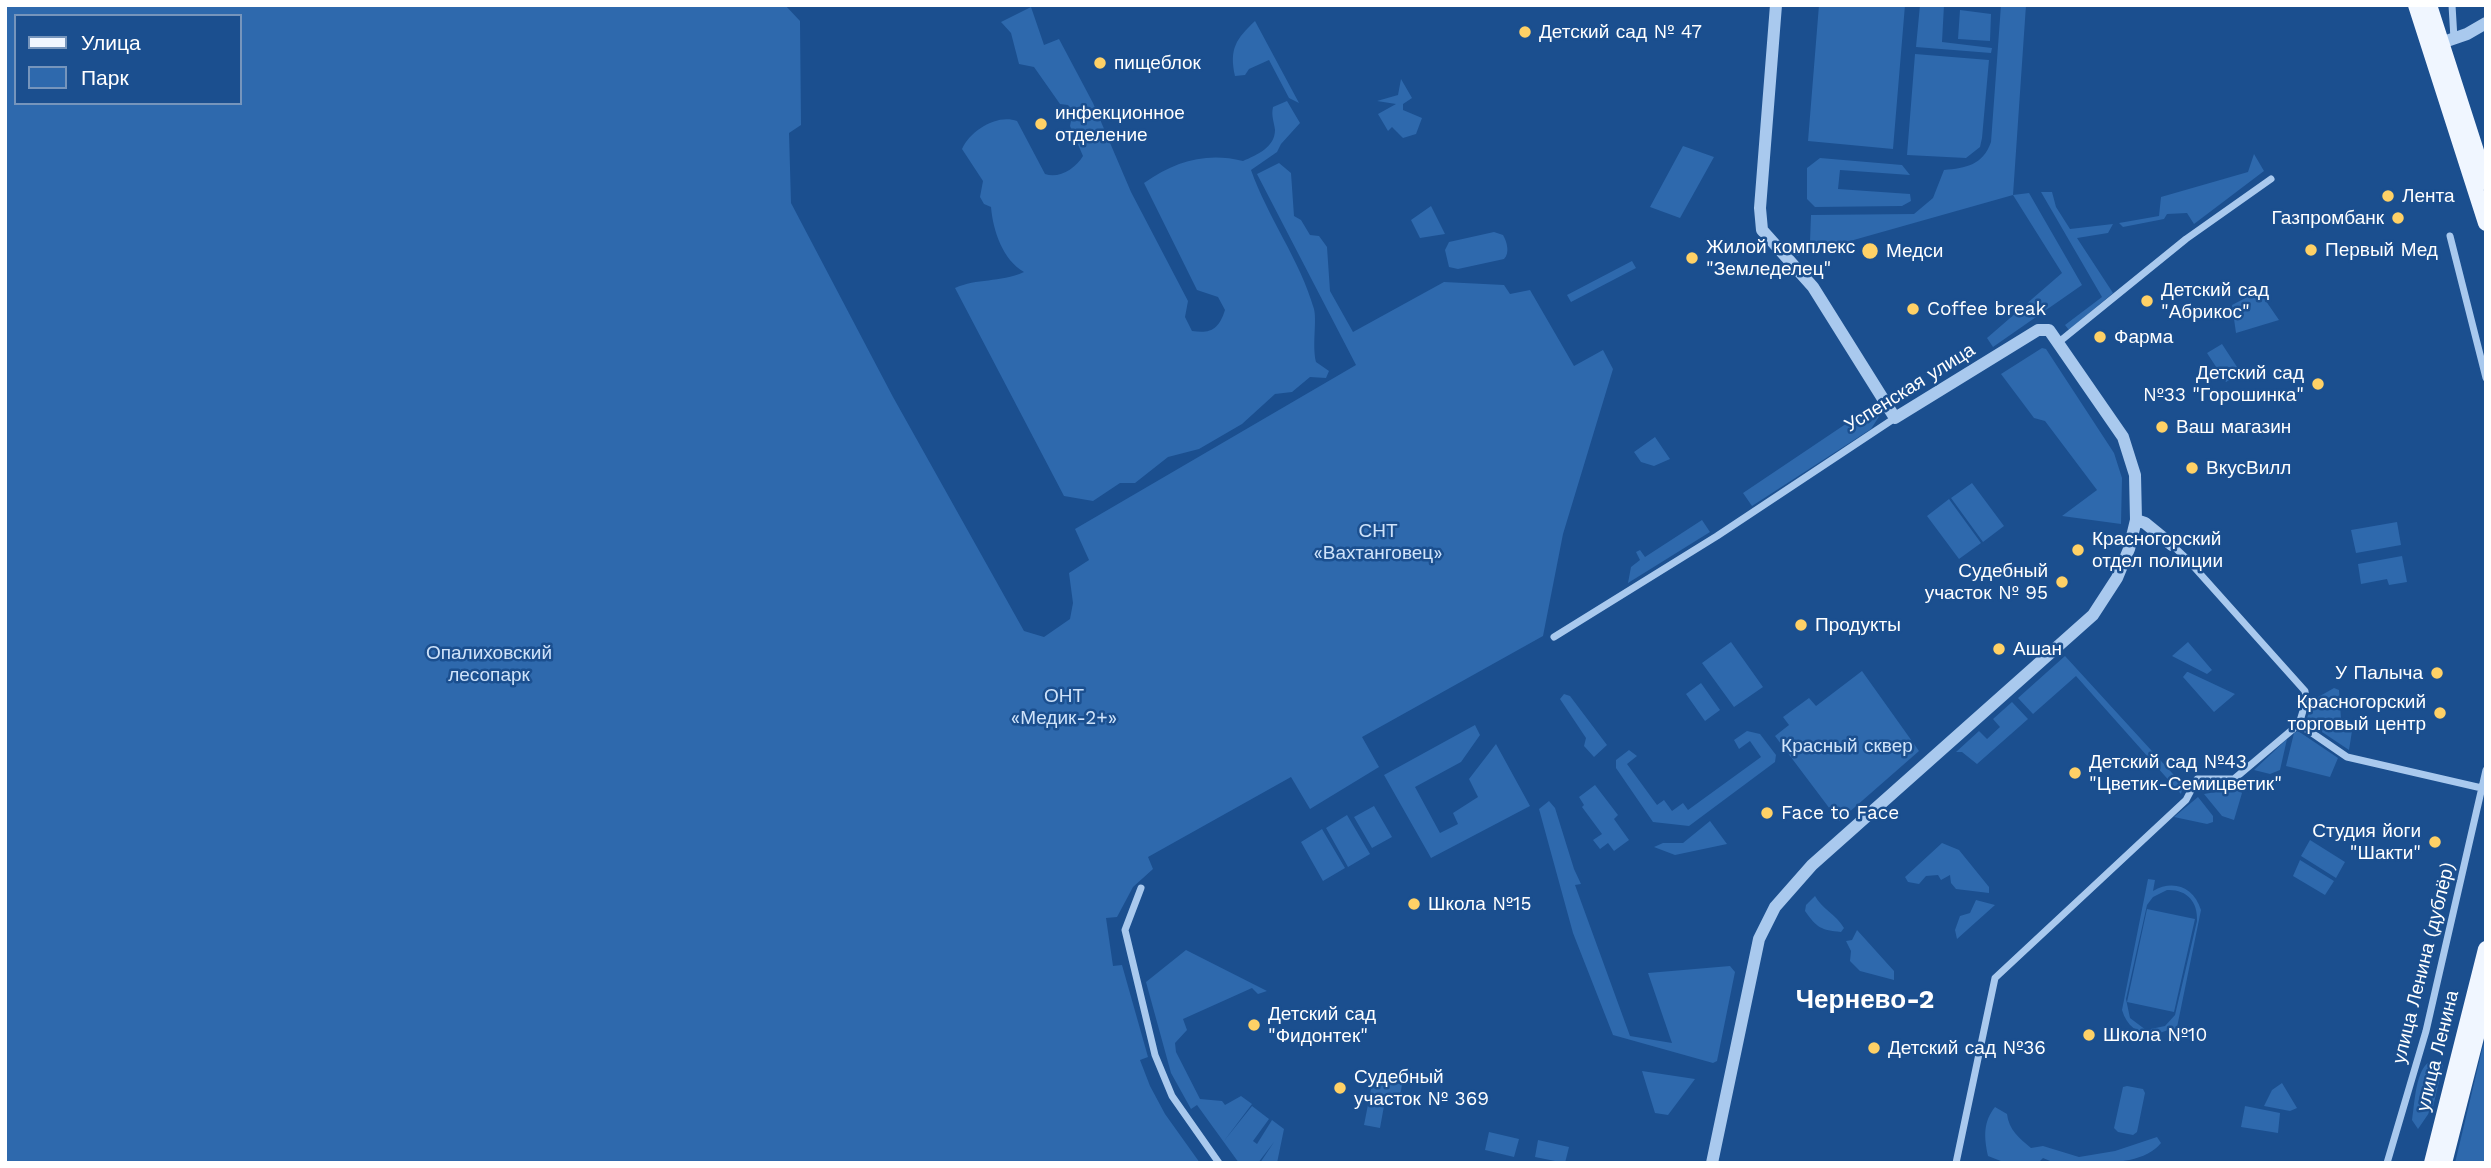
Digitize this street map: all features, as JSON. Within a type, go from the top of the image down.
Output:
[{"type":"main road","points":[[2416,5],[2443,43],[2486,223]]},
{"type":"main road","points":[[2430,5],[2486,182]]},
{"type":"main road","name":"улица Ленина","points":[[2432,1163],[2486,949]]},
{"type":"main road","name":"улица Ленина","points":[[2445,1163],[2486,998]]},
{"type":"street","points":[[1776,5],[1760,208],[1762,230],[1813,288],[1895,418]]},
{"type":"street","points":[[2443,43],[2452,5]]},
{"type":"street","points":[[2443,43],[2486,23]]},
{"type":"street","points":[[1712,1163],[1759,939],[1775,906],[1812,865],[2098,610],[2124,562],[2136,520],[2135,475],[2127,446],[2059,342],[2168,253],[2271,179]]},
{"type":"street","points":[[2450,236],[2486,378]]},
{"type":"street","name":"Успенская улица","points":[[1554,637],[1728,529],[1895,418],[2038,330],[2049,330],[2059,342]]},
{"type":"street","points":[[1956,1163],[1998,973],[2186,800],[2197,779],[2234,779],[2299,724],[2306,701],[2305,691],[2186,558],[2145,523],[2136,520]]},
{"type":"street","points":[[2299,724],[2347,757],[2484,788]]},
{"type":"street","name":"улица Ленина (дублёр)","points":[[2387,1163],[2429,1020],[2486,770]]},
{"type":"street","points":[[1141,888],[1125,930],[1155,1055],[1172,1096],[1219,1163]]},
{"type":"green space","name":"Опалиховский лесопарк","points":[[5,5],[785,5],[800,21],[801,125],[789,133],[791,203],[893,397],[1024,631],[1044,637],[1070,619],[1073,603],[1069,573],[1089,560],[1075,529],[1356,365],[1257,174],[1279,163],[1291,173],[1294,216],[1301,220],[1310,235],[1319,236],[1327,247],[1330,291],[1353,332],[1444,282],[1504,285],[1510,294],[1530,290],[1574,366],[1603,350],[1613,369],[1563,534],[1543,636],[1362,737],[1379,767],[1310,809],[1291,777],[1148,857],[1153,869],[1133,887],[1117,917],[1106,918],[1113,966],[1122,965],[1148,1057],[1140,1060],[1165,1114],[1200,1163],[5,1163]]},
{"type":"green space","points":[[1819,5],[1905,5],[1893,149],[1808,141]]},
{"type":"green space","points":[[1920,5],[1944,5],[1942,42],[1992,48],[1991,53],[1916,47]]},
{"type":"green space","points":[[2001,5],[2026,5],[2013,195],[1797,256],[1789,244],[1810,242],[1811,215],[1914,214],[1933,198],[1944,170],[1973,164],[1988,150],[1991,142]]},
{"type":"green space","points":[[1031,7],[1044,45],[1059,39],[1093,103],[1131,192],[1188,301],[1185,317],[1192,331],[1204,332],[1213,329],[1220,322],[1225,310],[1218,297],[1197,290],[1144,183],[1168,169],[1192,160],[1229,158],[1243,161],[1259,153],[1269,146],[1274,136],[1273,107],[1287,101],[1300,123],[1277,152],[1251,170],[1308,291],[1315,314],[1316,362],[1329,371],[1326,378],[1310,377],[1292,392],[1275,394],[1242,424],[1199,449],[1168,457],[1135,483],[1120,483],[1093,501],[1064,496],[955,288],[1024,272],[1005,252],[994,226],[991,207],[984,204],[980,197],[983,181],[962,149],[966,142],[985,125],[1009,119],[1017,121],[1045,174],[1066,172],[1083,156],[1070,126],[1073,111],[1068,105],[1060,104],[1034,67],[1019,64],[1011,33],[1001,22]]},
{"type":"green space","points":[[1960,10],[1991,14],[1990,41],[1958,39]]},
{"type":"green space","points":[[1255,21],[1299,103],[1289,98],[1269,60],[1249,69],[1245,75],[1235,76],[1233,59],[1236,45]]},
{"type":"green space","points":[[1915,54],[1989,60],[1980,147],[1966,158],[1907,155]]},
{"type":"green space","points":[[1401,79],[1412,98],[1403,104],[1403,110],[1422,118],[1416,134],[1403,138],[1392,127],[1388,131],[1378,114],[1396,104],[1377,101],[1398,95]]},
{"type":"green space","points":[[1683,146],[1714,157],[1680,218],[1650,207]]},
{"type":"green space","points":[[2254,154],[2264,171],[2194,224],[2187,213],[2167,214],[2164,219],[2123,227],[2119,223],[2159,216],[2161,197],[2248,172]]},
{"type":"green space","points":[[1820,158],[1902,165],[1910,175],[1840,170],[1838,189],[1910,194],[1911,201],[1902,206],[1815,207],[1807,199],[1807,168]]},
{"type":"green space","points":[[2041,192],[2052,192],[2056,207],[2070,229],[2113,224],[2108,233],[2077,238],[2113,293],[2069,330],[2065,325],[2102,297]]},
{"type":"green space","points":[[2029,193],[2082,285],[1993,347],[1987,338],[2062,273],[2013,195]]},
{"type":"green space","points":[[1431,206],[1445,234],[1420,238],[1411,220]]},
{"type":"green space","points":[[1494,232],[1503,235],[1506,241],[1504,259],[1458,269],[1449,267],[1445,250],[1449,242]]},
{"type":"green space","points":[[1632,261],[1636,268],[1571,302],[1567,295]]},
{"type":"green space","points":[[2259,291],[2279,320],[2236,333],[2232,305]]},
{"type":"green space","points":[[2222,344],[2241,373],[2226,382],[2207,353]]},
{"type":"green space","points":[[2042,348],[2046,349],[2114,453],[2122,478],[2121,524],[2062,516],[2097,490],[2045,421],[2034,418],[2001,374]]},
{"type":"green space","points":[[1877,403],[1882,412],[1871,429],[1752,506],[1743,493]]},
{"type":"green space","points":[[1655,437],[1670,459],[1654,466],[1641,462],[1634,452]]},
{"type":"green space","points":[[1972,483],[2004,526],[1983,542],[1951,498]]},
{"type":"green space","points":[[1949,499],[1981,543],[1959,559],[1927,516]]},
{"type":"green space","points":[[1702,520],[1710,532],[1628,583],[1631,567],[1640,560],[1636,552],[1640,550],[1645,557]]},
{"type":"green space","points":[[2397,522],[2401,545],[2356,553],[2351,530]]},
{"type":"green space","points":[[2402,556],[2407,582],[2389,585],[2387,579],[2361,584],[2358,564]]},
{"type":"green space","points":[[1731,642],[1763,687],[1734,707],[1702,663]]},
{"type":"green space","points":[[2188,642],[2212,670],[2207,674],[2172,656]]},
{"type":"green space","points":[[2065,656],[2183,785],[2181,794],[2076,676],[2033,714],[2018,698]]},
{"type":"green space","name":"Красный сквер","points":[[1862,671],[1919,751],[1839,821],[1775,736],[1789,725],[1783,717],[1809,698],[1816,706]]},
{"type":"green space","points":[[2187,672],[2235,694],[2214,712],[2183,677]]},
{"type":"green space","points":[[1701,683],[1720,710],[1705,721],[1686,694]]},
{"type":"green space","points":[[2334,688],[2339,690],[2341,719],[2349,720],[2352,731],[2349,750],[2310,724],[2307,718],[2313,700]]},
{"type":"green space","points":[[1564,694],[1570,696],[1607,745],[1594,757],[1584,746],[1586,738],[1560,699]]},
{"type":"green space","points":[[2012,702],[2028,719],[1977,764],[1962,752],[1956,752],[1979,731],[1987,739],[2000,727],[1993,719]]},
{"type":"green space","points":[[1475,725],[1480,735],[1461,762],[1415,787],[1440,833],[1458,824],[1453,813],[1478,797],[1469,779],[1496,744],[1530,806],[1431,858],[1384,775]]},
{"type":"green space","points":[[1747,731],[1760,734],[1776,755],[1775,762],[1689,826],[1653,822],[1616,768],[1616,760],[1629,750],[1637,756],[1627,764],[1657,805],[1664,800],[1672,811],[1683,803],[1688,810],[1761,757],[1750,741],[1739,749],[1734,740]]},
{"type":"green space","points":[[2298,731],[2338,758],[2330,777],[2286,766],[2294,733]]},
{"type":"green space","points":[[2287,739],[2280,770],[2270,774],[2254,770]]},
{"type":"green space","points":[[1595,785],[1618,815],[1614,819],[1629,840],[1614,851],[1608,843],[1600,849],[1593,840],[1602,834],[1582,807],[1584,805],[1579,797]]},
{"type":"green space","points":[[2239,788],[2242,793],[2234,820],[2222,816],[2204,794]]},
{"type":"green space","points":[[2198,797],[2213,816],[2213,822],[2207,824],[2174,817]]},
{"type":"green space","points":[[1549,801],[1555,808],[1581,884],[1575,885],[1630,1036],[1672,1043],[1648,973],[1730,966],[1735,972],[1717,1061],[1713,1063],[1613,1035],[1573,933],[1539,809]]},
{"type":"green space","points":[[1374,806],[1392,837],[1372,848],[1354,817]]},
{"type":"green space","points":[[1347,815],[1370,854],[1348,867],[1326,828]]},
{"type":"green space","points":[[1710,821],[1727,844],[1675,855],[1654,847],[1663,843],[1683,843]]},
{"type":"green space","points":[[1322,829],[1345,868],[1323,881],[1301,842]]},
{"type":"green space","points":[[2310,840],[2345,862],[2336,878],[2301,856]]},
{"type":"green space","points":[[1942,843],[1959,850],[1989,887],[1989,893],[1956,889],[1951,883],[1950,875],[1941,880],[1938,875],[1926,876],[1919,884],[1908,882],[1905,877]]},
{"type":"green space","points":[[2300,860],[2334,881],[2325,895],[2293,876]]},
{"type":"green space","points":[[2148,879],[2155,880],[2153,891],[2168,886],[2182,887],[2198,902],[2201,910],[2174,1042],[2169,1041],[2170,1029],[2148,1034],[2135,1029],[2122,1010]],"holes":[[[2167,890],[2185,894],[2193,902],[2197,921],[2175,1015],[2165,1026],[2146,1030],[2130,1018],[2126,999],[2147,905],[2153,897]]]},
{"type":"green space","points":[[1815,896],[1841,923],[1844,928],[1841,932],[1820,927],[1805,911],[1806,905]]},
{"type":"green space","points":[[1976,900],[1995,905],[1957,939],[1955,930],[1960,916],[1970,913]]},
{"type":"green space","points":[[2147,909],[2195,919],[2174,1012],[2127,1002]]},
{"type":"green space","points":[[1857,930],[1894,971],[1894,980],[1860,971],[1850,961],[1851,951],[1846,941],[1852,940]]},
{"type":"green space","points":[[1186,950],[1267,991],[1258,994],[1252,988],[1183,1019],[1187,1030],[1175,1043],[1176,1052],[1200,1099],[1222,1101],[1225,1105],[1241,1096],[1252,1104],[1224,1141],[1252,1106],[1269,1119],[1253,1141],[1257,1144],[1272,1120],[1284,1129],[1277,1163],[1260,1163],[1274,1142],[1258,1163],[1239,1163],[1197,1105],[1191,1109],[1171,1073],[1146,982]]},
{"type":"green space","points":[[2486,1037],[2485,1163],[2455,1163],[2482,1050]]},
{"type":"green space","points":[[2432,1060],[2443,1064],[2433,1107],[2418,1129],[2412,1120],[2417,1087],[2422,1070]]},
{"type":"green space","points":[[1642,1071],[1695,1079],[1668,1115],[1655,1113]]},
{"type":"green space","points":[[1373,1079],[1402,1084],[1400,1097],[1386,1095],[1380,1128],[1364,1125]]},
{"type":"green space","points":[[2282,1083],[2297,1108],[2290,1111],[2264,1106],[2272,1090]]},
{"type":"green space","points":[[2123,1087],[2143,1089],[2145,1093],[2137,1132],[2133,1135],[2118,1132],[2114,1128]]},
{"type":"green space","points":[[2245,1106],[2280,1113],[2278,1133],[2241,1127]]},
{"type":"green space","points":[[1995,1107],[2007,1114],[2012,1129],[2031,1148],[2043,1146],[2079,1157],[2115,1151],[2157,1137],[2161,1143],[2141,1157],[2113,1162],[2055,1163],[2043,1158],[2038,1163],[2006,1163],[1988,1156],[1985,1130]]},
{"type":"green space","points":[[1489,1132],[1519,1139],[1514,1157],[1485,1150]]},
{"type":"green space","points":[[1538,1140],[1569,1147],[1565,1163],[1535,1157]]},
{"type":"place","name":"Детский сад № 47","points":[[1525,32]]},
{"type":"place","name":"пищеблок","points":[[1100,63]]},
{"type":"place","name":"инфекционное отделение","points":[[1041,124]]},
{"type":"place","name":"Лента","points":[[2388,196]]},
{"type":"place","name":"Газпромбанк","points":[[2398,218]]},
{"type":"place","name":"Первый Мед","points":[[2311,250]]},
{"type":"place","name":"Медси","points":[[1870,251]]},
{"type":"place","name":"Жилой комплекс \"Земледелец\"","points":[[1692,258]]},
{"type":"place","name":"Детский сад \"Абрикос\"","points":[[2147,301]]},
{"type":"place","name":"Coffee break","points":[[1913,309]]},
{"type":"place","name":"Фарма","points":[[2100,337]]},
{"type":"place","name":"Детский сад №33 \"Горошинка\"","points":[[2318,384]]},
{"type":"place","name":"Ваш магазин","points":[[2162,427]]},
{"type":"place","name":"ВкусВилл","points":[[2192,468]]},
{"type":"place","name":"Красногорский отдел полиции","points":[[2078,550]]},
{"type":"place","name":"Судебный участок № 95","points":[[2062,582]]},
{"type":"place","name":"Продукты","points":[[1801,625]]},
{"type":"place","name":"Ашан","points":[[1999,649]]},
{"type":"place","name":"У Палыча","points":[[2437,673]]},
{"type":"place","name":"Красногорский торговый центр","points":[[2440,713]]},
{"type":"place","name":"Детский сад №43 \"Цветик-Семицветик\"","points":[[2075,773]]},
{"type":"place","name":"Face to Face","points":[[1767,813]]},
{"type":"place","name":"Студия йоги \"Шакти\"","points":[[2435,842]]},
{"type":"place","name":"Школа №15","points":[[1414,904]]},
{"type":"place","name":"Детский сад \"Фидонтек\"","points":[[1254,1025]]},
{"type":"place","name":"Школа №10","points":[[2089,1035]]},
{"type":"place","name":"Детский сад №36","points":[[1874,1048]]},
{"type":"place","name":"Судебный участок № 369","points":[[1340,1088]]},
{"type":"district","name":"Чернево-2","points":[[1865,1000]]},
{"type":"park label","name":"СНТ «Вахтанговец»","points":[[1378,542]]},
{"type":"park label","name":"ОНТ «Медик-2+»","points":[[1064,707]]}]
